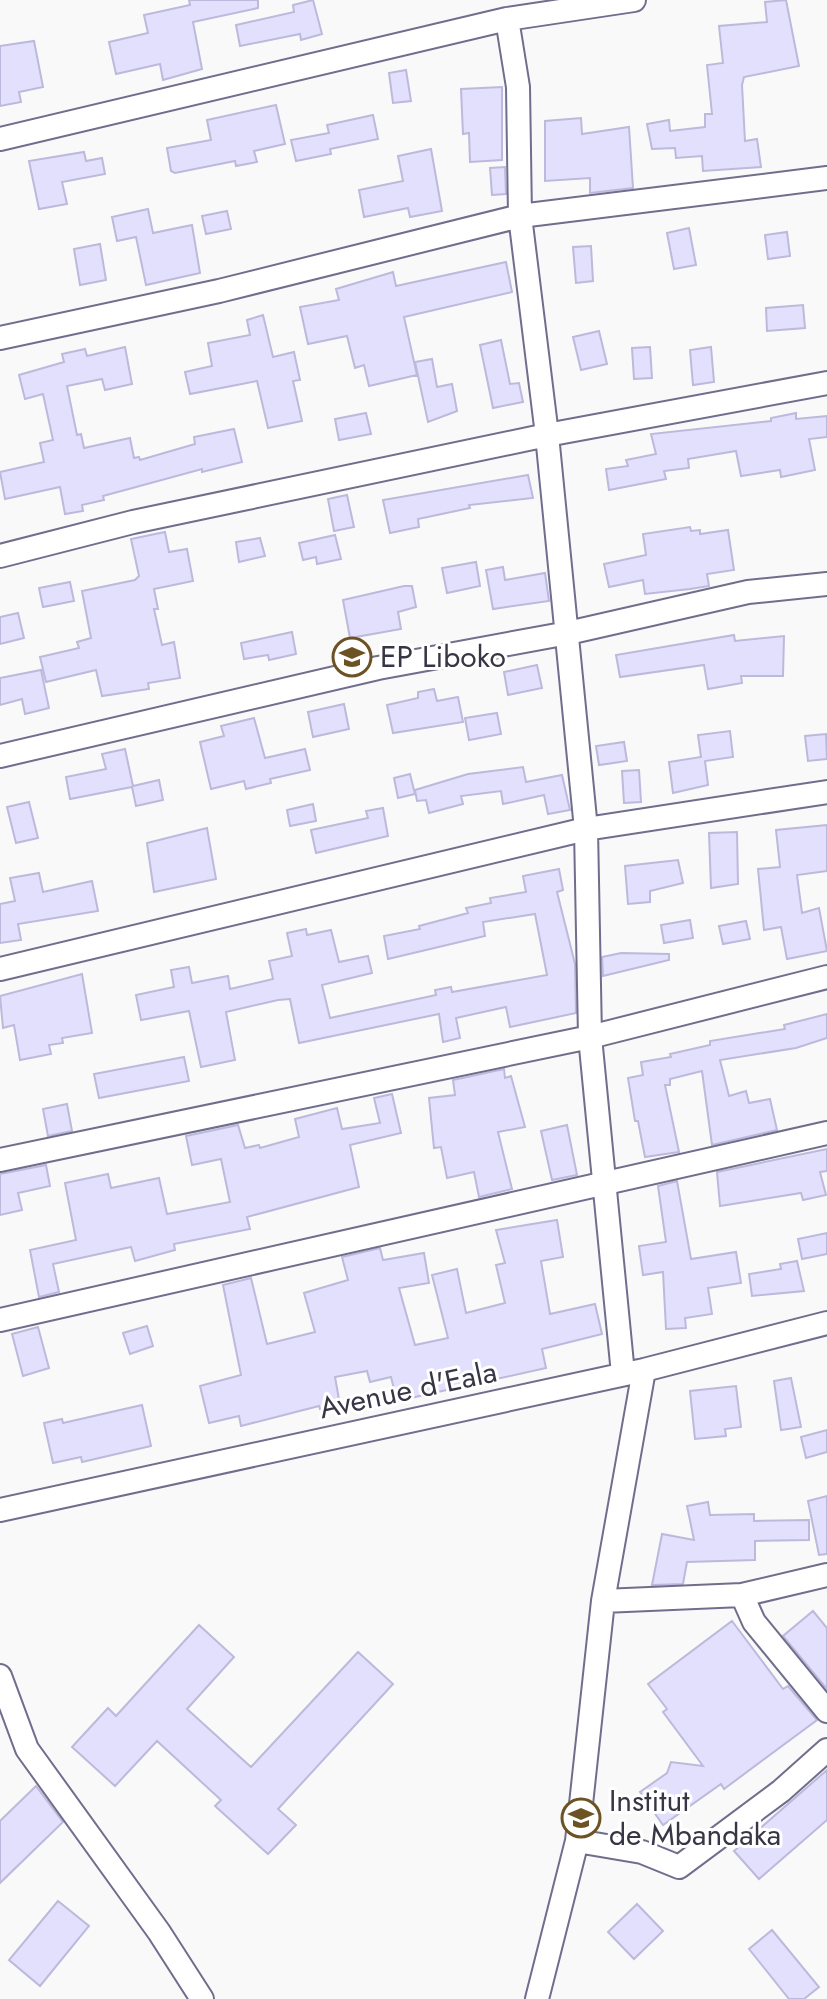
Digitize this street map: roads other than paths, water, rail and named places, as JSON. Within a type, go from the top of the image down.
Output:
[{"type":"street","points":[[0,139],[507,19],[634,0]]},
{"type":"street","points":[[507,19],[518,87],[520,216],[547,435],[586,829],[590,1037],[605,1183],[634,1372],[603,1601],[577,1841],[537,1999]]},
{"type":"street","points":[[0,338],[219,291],[520,216],[827,178]]},
{"type":"street","points":[[0,556],[133,522],[547,435],[827,383]]},
{"type":"street","points":[[0,756],[378,668],[568,633],[748,592],[827,584]]},
{"type":"street","points":[[0,969],[586,829],[827,792]]},
{"type":"street","points":[[0,1160],[590,1037],[827,977]]},
{"type":"street","points":[[0,1320],[827,1133]]},
{"type":"street","name":"Avenue d'Eala","points":[[0,1510],[634,1372],[827,1323]]},
{"type":"street","points":[[603,1601],[742,1595],[827,1575]]},
{"type":"street","points":[[742,1595],[754,1622],[827,1711]]},
{"type":"street","points":[[0,1676],[27,1749],[159,1932],[202,1999]]},
{"type":"street","points":[[577,1841],[642,1852],[679,1867],[781,1791],[827,1750]]},
{"type":"place","name":"EP Liboko","points":[[352,657]]},
{"type":"place","name":"Institut de Mbandaka","points":[[581,1818]]}]
